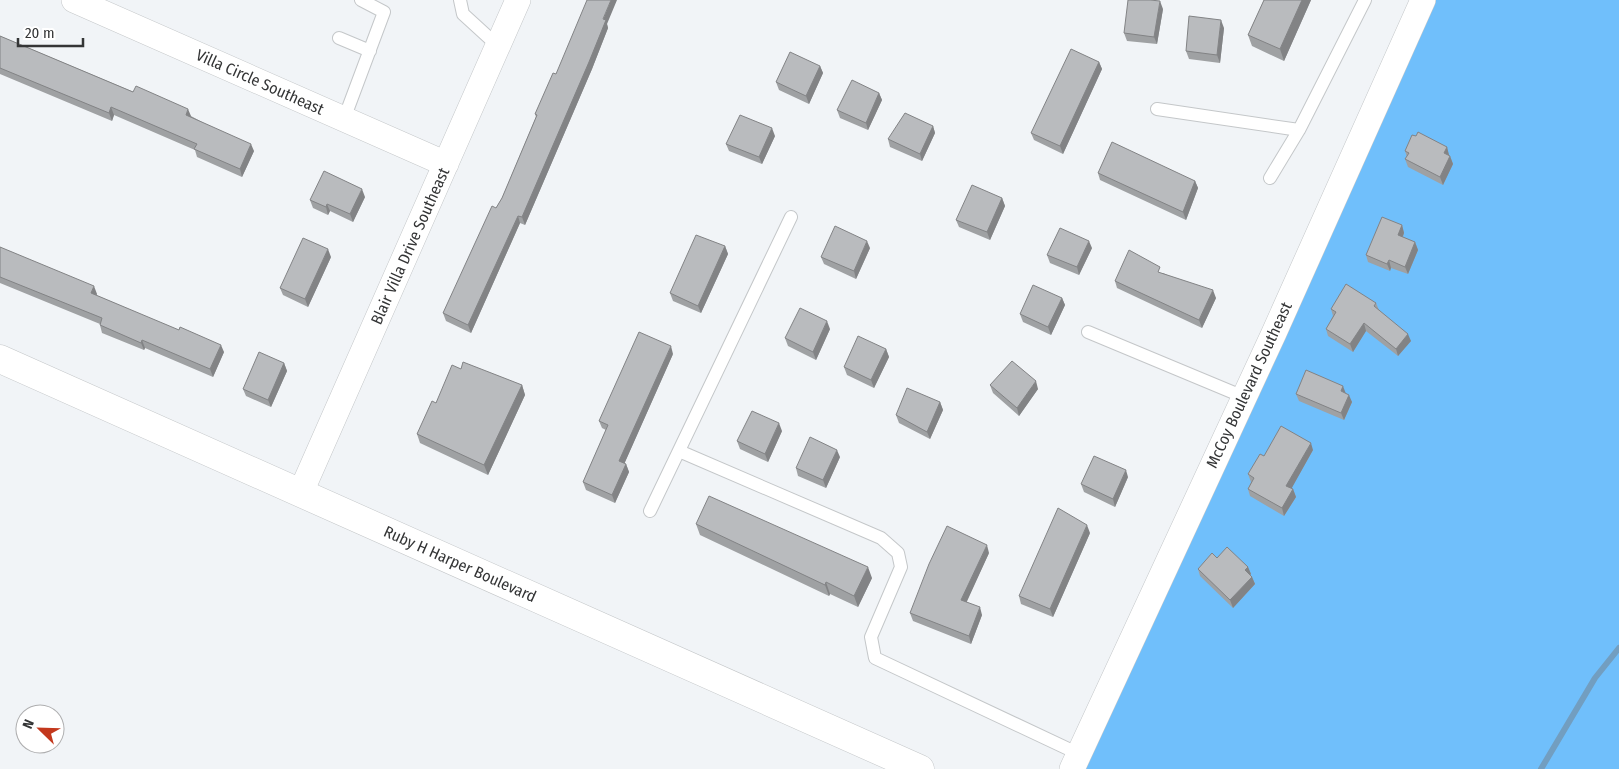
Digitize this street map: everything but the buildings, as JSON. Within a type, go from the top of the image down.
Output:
[{"type":"street","name":"Blair Villa Drive Southeast","points":[[301,492],[518,0]]},
{"type":"street","name":"McCoy Boulevard Southeast","points":[[1076,762],[1244,397],[1423,0]]},
{"type":"street","name":"Villa Circle Southeast","points":[[88,3],[446,164]]},
{"type":"street","name":"Ruby H Harper Boulevard","points":[[0,359],[920,769]]},
{"type":"lane","points":[[344,119],[384,12],[361,0]]},
{"type":"lane","points":[[460,0],[463,14],[498,46]]},
{"type":"lane","points":[[1270,178],[1300,130],[1365,0]]},
{"type":"lane","points":[[339,38],[370,50]]},
{"type":"lane","points":[[1157,109],[1300,130]]},
{"type":"lane","points":[[650,511],[791,217]]},
{"type":"lane","points":[[1088,332],[1244,397]]},
{"type":"lane","points":[[679,451],[881,538],[898,553],[901,567],[871,637],[875,658],[1076,762]]},
{"type":"shaded area","points":[[1427,0],[1619,0],[1619,769],[1070,769]]},
{"type":"waterway","points":[[1541,769],[1595,678],[1619,648]]}]
